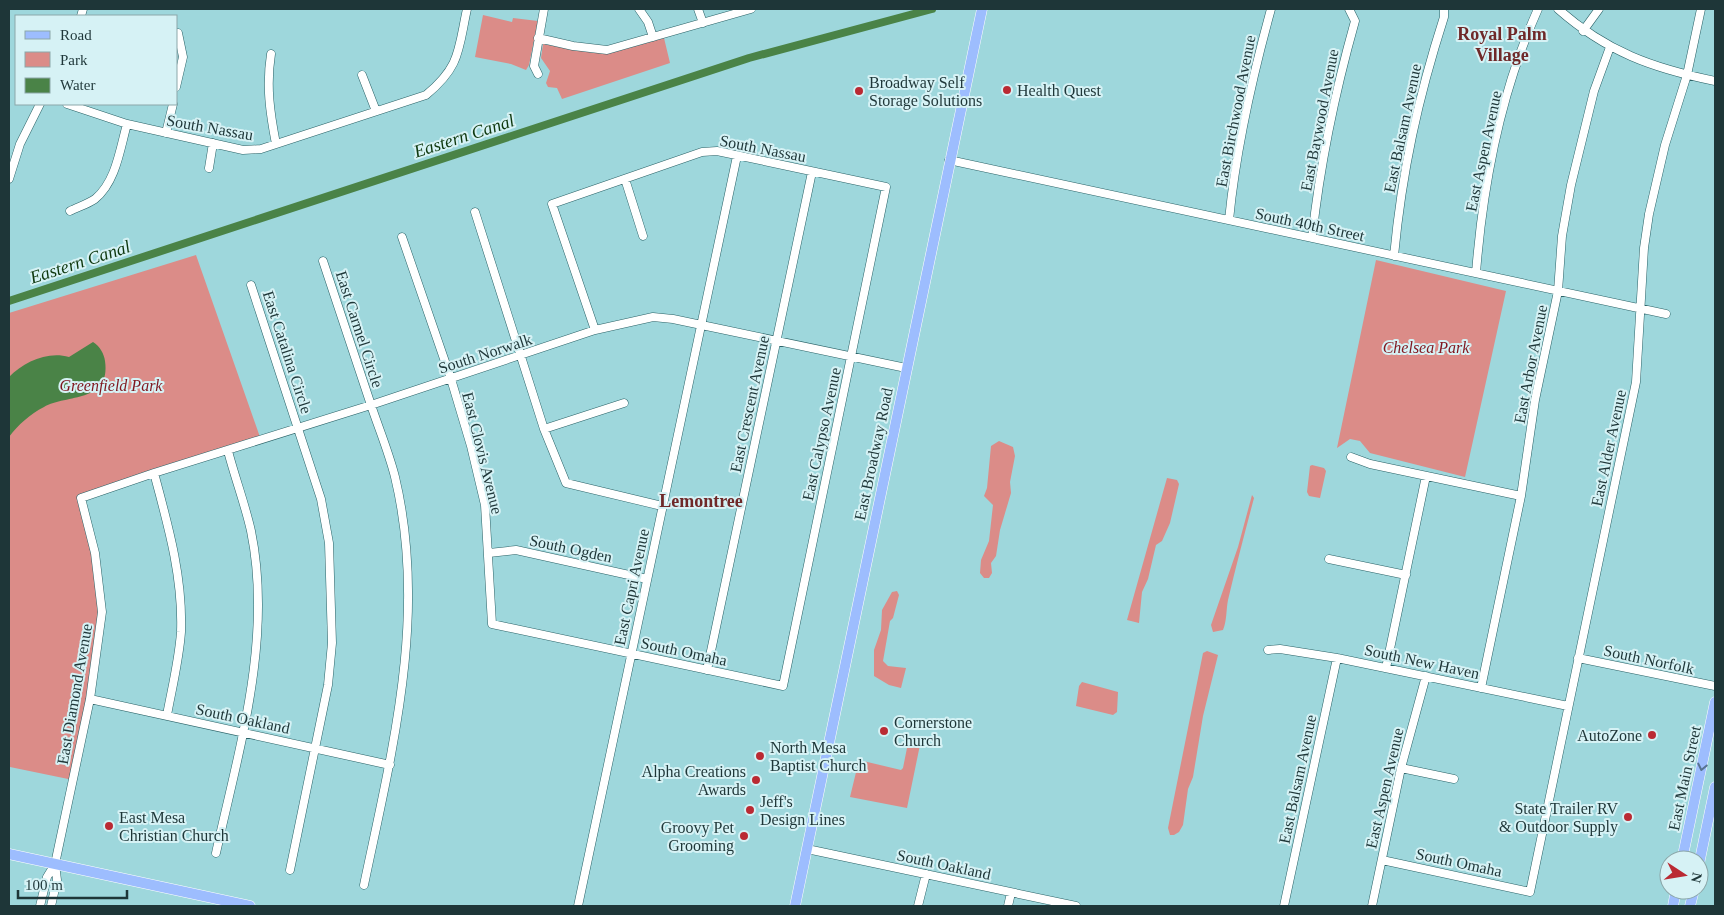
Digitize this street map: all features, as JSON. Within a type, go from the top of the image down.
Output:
[{"type":"main road","name":"East Broadway Road","points":[[795,906],[982,9]]},
{"type":"main road","name":"East Main Street","points":[[1684,850],[1715,702]]},
{"type":"main road","name":"East Main Street","points":[[1702,850],[1715,787]]},
{"type":"main road","points":[[9,854],[250,906]]},
{"type":"street","name":"South Nassau","points":[[70,105],[127,124],[166,133],[243,150],[261,149],[426,95],[444,80],[456,62],[467,9]]},
{"type":"street","points":[[538,74],[534,66],[544,9]]},
{"type":"street","points":[[639,9],[648,22],[653,37]]},
{"type":"street","points":[[698,9],[703,23]]},
{"type":"street","points":[[538,38],[573,46],[607,50],[751,9]]},
{"type":"street","name":"East Birchwood Avenue","points":[[1229,220],[1238,148],[1256,64],[1271,9]]},
{"type":"street","name":"East Baywood Avenue","points":[[1312,238],[1330,118],[1354,21],[1349,9]]},
{"type":"street","name":"East Balsam Avenue","points":[[1394,256],[1402,178],[1426,77],[1444,17],[1444,9]]},
{"type":"street","name":"East Aspen Avenue","points":[[1476,273],[1487,184],[1500,123],[1524,40],[1538,9]]},
{"type":"street","points":[[1558,9],[1583,31],[1610,47],[1639,60],[1687,76],[1715,81]]},
{"type":"street","points":[[1583,31],[1599,9]]},
{"type":"street","name":"East Alder Avenue","points":[[1530,892],[1636,382],[1640,308],[1649,214],[1665,145],[1687,76],[1701,9]]},
{"type":"street","points":[[178,32],[183,57],[178,78]]},
{"type":"street","name":"East Arbor Avenue","points":[[1482,688],[1521,496],[1535,400],[1558,291],[1562,236],[1571,185],[1594,91],[1610,47]]},
{"type":"street","points":[[271,54],[268,75],[268,105],[276,144]]},
{"type":"street","points":[[362,75],[376,111]]},
{"type":"street","points":[[9,180],[20,144],[40,105]]},
{"type":"street","points":[[166,133],[172,105]]},
{"type":"street","points":[[70,211],[95,199],[108,184],[116,164],[127,124]]},
{"type":"street","points":[[209,168],[213,143]]},
{"type":"street","name":"South Nassau","points":[[595,330],[552,204],[702,152],[717,151],[886,187]]},
{"type":"street","name":"East Capri Avenue","points":[[578,906],[737,156]]},
{"type":"street","name":"South 40th Street","points":[[949,160],[1666,314]]},
{"type":"street","name":"East Crescent Avenue","points":[[707,670],[812,172]]},
{"type":"street","points":[[625,179],[643,236]]},
{"type":"street","name":"East Calypso Avenue","points":[[783,686],[886,187]]},
{"type":"street","points":[[475,212],[544,429],[566,483],[662,506]]},
{"type":"street","name":"East Clovis Avenue","points":[[402,237],[451,379],[471,446],[485,505],[492,624]]},
{"type":"street","name":"East Carmel Circle","points":[[324,261],[395,477],[404,533],[409,594],[406,658],[401,708],[390,764]]},
{"type":"street","name":"East Catalina Circle","points":[[252,285],[321,499],[329,543],[332,591],[332,643],[328,685],[316,748]]},
{"type":"street","name":"South Norwalk","points":[[81,498],[298,427],[371,406],[595,330],[654,317],[702,324],[777,339],[906,368]]},
{"type":"street","points":[[544,429],[624,403]]},
{"type":"street","points":[[216,852],[253,677],[257,632],[256,580],[251,532],[228,451]]},
{"type":"street","points":[[1351,456],[1365,463],[1521,496]]},
{"type":"street","points":[[154,473],[175,551],[180,592],[181,632],[167,715]]},
{"type":"street","points":[[1386,668],[1426,476]]},
{"type":"street","name":"East Diamond Avenue","points":[[51,906],[57,880],[55,864],[90,699],[102,612],[95,553],[81,498]]},
{"type":"street","name":"South Ogden","points":[[489,553],[516,550],[648,579]]},
{"type":"street","points":[[1329,558],[1406,575]]},
{"type":"street","name":"South Omaha","points":[[492,624],[783,686]]},
{"type":"street","name":"South New Haven","points":[[1268,650],[1280,649],[1337,658],[1568,706]]},
{"type":"street","name":"East Balsam Avenue","points":[[1284,906],[1337,658]]},
{"type":"street","name":"South Norfolk","points":[[1578,658],[1715,686]]},
{"type":"street","name":"East Aspen Avenue","points":[[1372,906],[1401,768],[1426,676]]},
{"type":"street","name":"South Oakland","points":[[90,699],[390,764]]},
{"type":"street","points":[[290,870],[316,748]]},
{"type":"street","points":[[364,886],[390,764]]},
{"type":"street","points":[[1401,768],[1454,779]]},
{"type":"street","name":"South Oakland","points":[[807,849],[1076,906]]},
{"type":"street","name":"South Omaha","points":[[1382,860],[1530,892]]},
{"type":"street","name":"East Diamond Avenue","points":[[40,906],[47,877],[55,864]]},
{"type":"street","points":[[918,906],[926,874]]},
{"type":"street","points":[[1008,906],[1011,892]]},
{"type":"green space","points":[[483,15],[512,22],[513,18],[538,21],[529,65],[526,70],[511,64],[475,57]]},
{"type":"green space","points":[[664,38],[670,63],[562,99],[557,88],[548,87],[546,83],[550,71],[541,58],[543,44],[594,53],[614,52]]},
{"type":"green space","name":"Greenfield Park","points":[[196,255],[261,440],[81,498],[95,553],[102,612],[73,780],[10,767],[9,772],[9,313]]},
{"type":"green space","name":"Chelsea Park","points":[[1376,260],[1506,291],[1465,477],[1370,453],[1360,441],[1350,439],[1337,448]]},
{"type":"green space","points":[[999,441],[1013,447],[1015,456],[1010,482],[1011,493],[1000,530],[996,556],[991,563],[992,573],[989,578],[984,578],[980,573],[981,560],[989,541],[993,505],[984,496],[987,488],[991,446]]},
{"type":"green space","points":[[1310,466],[1324,468],[1326,471],[1320,498],[1309,496],[1307,492]]},
{"type":"green space","points":[[1167,478],[1177,480],[1179,484],[1170,523],[1162,541],[1156,545],[1148,579],[1142,592],[1139,623],[1127,620]]},
{"type":"green space","points":[[1252,495],[1254,498],[1228,600],[1223,630],[1213,632],[1211,625],[1238,547]]},
{"type":"green space","points":[[897,591],[899,595],[893,618],[890,621],[883,661],[888,666],[906,668],[901,688],[889,685],[874,676],[874,650],[881,630],[882,610],[892,592]]},
{"type":"green space","points":[[1207,651],[1218,655],[1203,716],[1193,777],[1188,789],[1183,825],[1179,832],[1170,835],[1168,828],[1203,653]]},
{"type":"green space","points":[[1082,682],[1118,692],[1117,712],[1113,715],[1076,706],[1079,686]]},
{"type":"green space","points":[[915,738],[921,740],[907,808],[850,797],[859,760],[901,770],[908,743]]},
{"type":"water","points":[[93,342],[100,348],[105,361],[105,375],[101,384],[94,391],[85,395],[53,403],[39,410],[16,428],[9,437],[9,377],[36,359],[52,355],[69,357]]},
{"type":"waterway","name":"Eastern Canal","points":[[9,301],[749,58],[932,9]]},
{"type":"place","name":"Health Quest","points":[[1007,90]]},
{"type":"place","name":"Broadway Self Storage Solutions","points":[[859,91]]},
{"type":"place","name":"Cornerstone Church","points":[[884,731]]},
{"type":"place","name":"AutoZone","points":[[1652,735]]},
{"type":"place","name":"North Mesa Baptist Church","points":[[760,756]]},
{"type":"place","name":"Alpha Creations Awards","points":[[756,780]]},
{"type":"place","name":"Jeff's Design Lines","points":[[750,810]]},
{"type":"place","name":"State Trailer RV & Outdoor Supply","points":[[1628,817]]},
{"type":"place","name":"East Mesa Christian Church","points":[[109,826]]},
{"type":"place","name":"Groovy Pet Grooming","points":[[744,836]]},
{"type":"district","name":"Royal Palm Village","points":[[1502,44]]},
{"type":"district","name":"Lemontree","points":[[701,501]]}]
